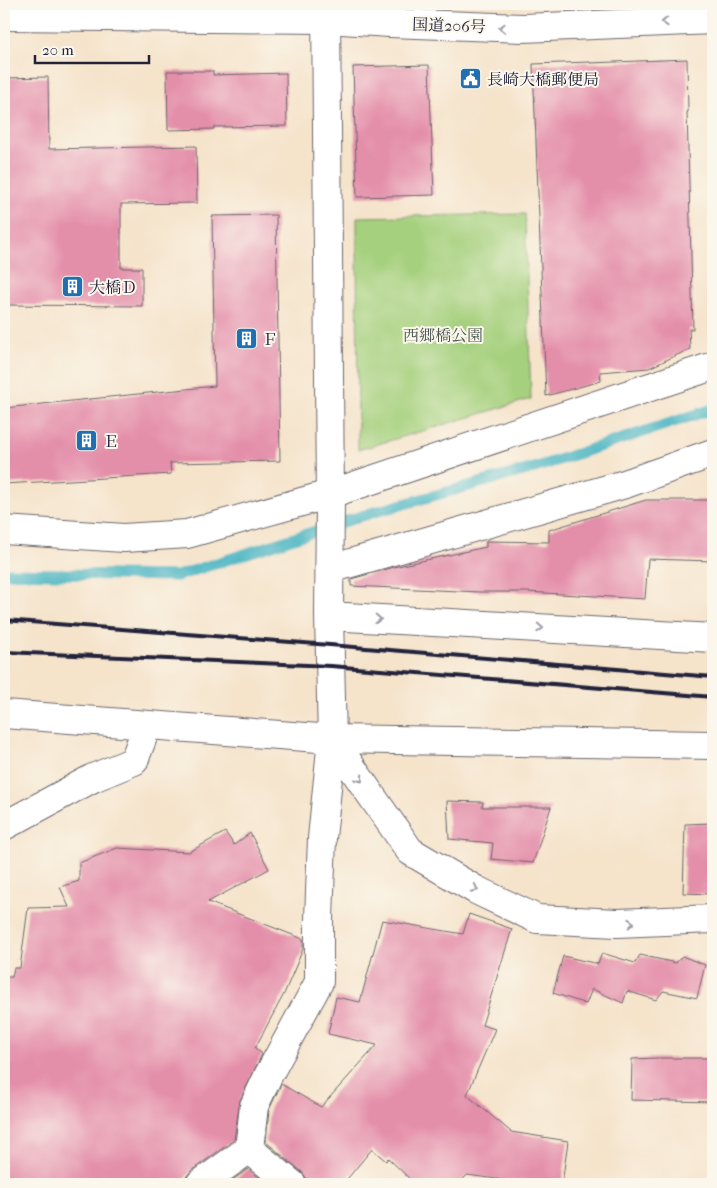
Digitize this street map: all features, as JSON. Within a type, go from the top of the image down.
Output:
[{"type":"main road","name":"国道206号","points":[[4,16],[326,11],[390,23],[523,28],[713,20]]},
{"type":"main road","points":[[200,1184],[249,1149],[254,1106],[269,1074],[319,982],[322,838],[332,739],[329,616],[330,497],[326,11]]},
{"type":"main road","points":[[4,530],[124,538],[187,534],[330,497],[713,366]]},
{"type":"main road","points":[[330,561],[625,484],[713,454]]},
{"type":"main road","points":[[329,616],[713,638]]},
{"type":"main road","points":[[4,714],[332,739],[713,745]]},
{"type":"main road","points":[[4,826],[93,778],[134,761],[147,726]]},
{"type":"main road","points":[[332,739],[410,851],[476,890],[537,919],[617,923],[713,919]]},
{"type":"main road","points":[[249,1149],[292,1184]]},
{"type":"green space","name":"西郷橋公園","points":[[525,214],[531,399],[358,450],[357,217]]},
{"type":"building","points":[[687,59],[693,329],[689,329],[690,349],[649,368],[600,372],[601,381],[546,396],[533,64]]},
{"type":"building","points":[[429,65],[434,195],[357,197],[353,67]]},
{"type":"building","points":[[167,71],[213,71],[213,75],[286,73],[287,126],[168,130]]},
{"type":"building","points":[[48,77],[49,149],[196,146],[197,203],[121,204],[121,268],[142,268],[142,306],[4,305],[4,78]]},
{"type":"building","points":[[276,215],[280,461],[170,463],[171,474],[4,484],[4,408],[215,386],[212,216]]},
{"type":"building","points":[[646,500],[713,500],[713,561],[648,559],[645,599],[527,592],[480,592],[351,586],[351,579],[398,566],[486,547],[486,541],[549,542],[549,530]]},
{"type":"building","points":[[447,801],[483,802],[482,807],[551,807],[533,863],[491,859],[493,843],[449,839]]},
{"type":"building","points":[[713,823],[713,894],[683,893],[685,824]]},
{"type":"building","points":[[225,832],[234,845],[250,833],[269,869],[208,902],[303,939],[303,949],[284,994],[255,1048],[262,1054],[240,1100],[234,1140],[191,1171],[186,1177],[185,1184],[4,1184],[4,977],[12,977],[14,968],[20,968],[28,908],[69,907],[60,887],[79,881],[79,863],[117,848],[189,852]]},
{"type":"building","points":[[469,914],[512,929],[482,1025],[495,1029],[467,1095],[511,1132],[568,1141],[562,1184],[534,1184],[467,1175],[459,1184],[415,1184],[388,1158],[386,1161],[372,1149],[343,1184],[307,1184],[302,1172],[266,1142],[269,1110],[281,1084],[321,1107],[377,1045],[328,1034],[336,997],[360,1002],[382,920],[463,934]]},
{"type":"building","points":[[602,953],[635,963],[640,955],[676,963],[682,956],[705,965],[697,998],[663,991],[656,1000],[627,991],[623,1003],[592,989],[586,1004],[553,993],[563,956],[598,964]]},
{"type":"building","points":[[713,1058],[713,1102],[631,1100],[632,1059]]},
{"type":"building","points":[[248,1169],[268,1184],[227,1184]]},
{"type":"waterway","points":[[4,573],[177,576],[371,513],[534,468],[713,409]]},
{"type":"railway","points":[[4,620],[713,677]]},
{"type":"railway","points":[[4,652],[331,666],[713,697]]},
{"type":"place","name":"長崎大橋郵便局","points":[[471,79]]},
{"type":"place","name":"大橋Ｄ","points":[[73,287]]},
{"type":"place","name":"Ｆ","points":[[246,339]]},
{"type":"place","name":"Ｅ","points":[[87,441]]}]
